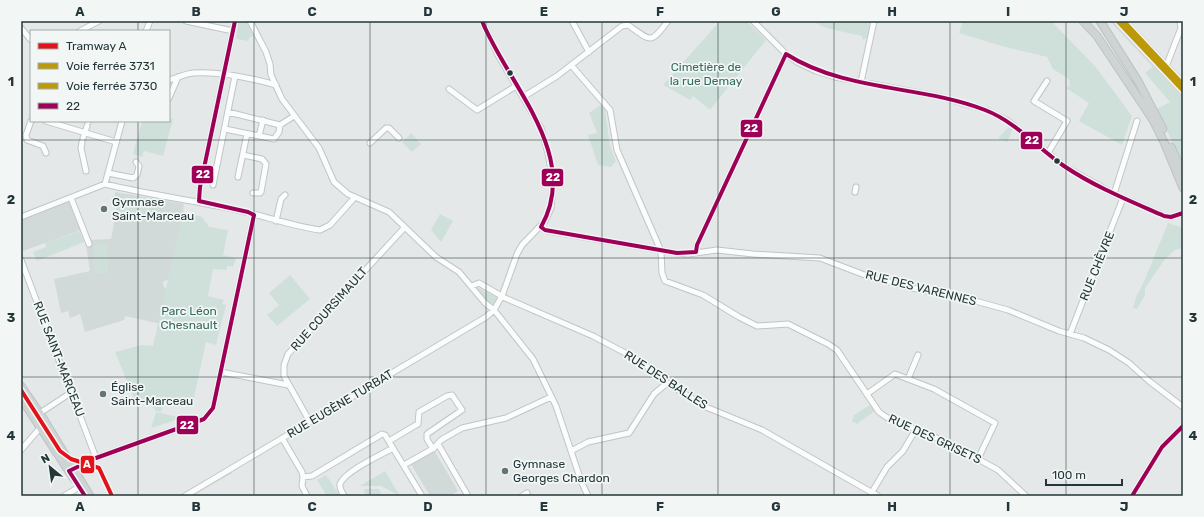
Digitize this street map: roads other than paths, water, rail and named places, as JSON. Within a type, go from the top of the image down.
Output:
[{"type":"main road","points":[[1078,21],[1103,40],[1126,69],[1161,126]]},
{"type":"main road","points":[[1083,21],[1096,35],[1153,120],[1183,188]]},
{"type":"main road","points":[[1100,21],[1138,81],[1183,173]]},
{"type":"main road","points":[[21,386],[40,413],[85,496]]},
{"type":"main road","points":[[21,398],[40,428],[90,496]]},
{"type":"street","points":[[82,30],[99,21]]},
{"type":"street","points":[[186,21],[233,31]]},
{"type":"street","points":[[199,201],[236,21]]},
{"type":"street","points":[[250,21],[266,52],[270,64],[271,75],[276,85],[294,116],[319,148],[334,182],[340,188],[355,197],[389,212],[441,261],[459,272],[485,303],[494,310],[533,359],[551,397],[588,496]]},
{"type":"street","points":[[482,21],[498,55],[540,128],[548,153],[553,183],[551,208],[541,227],[527,239],[517,254],[502,296],[494,310]]},
{"type":"street","points":[[572,21],[588,52]]},
{"type":"street","points":[[523,97],[571,65],[625,25],[648,39],[652,39],[656,37],[668,21]]},
{"type":"street","points":[[753,21],[786,54],[797,62],[816,71],[835,77],[914,91],[986,110],[1008,121],[1064,166],[1114,194],[1164,216],[1171,217],[1183,213]]},
{"type":"street","points":[[861,82],[874,21]]},
{"type":"street","points":[[1167,64],[1181,28],[1180,21]]},
{"type":"street","points":[[21,28],[30,39]]},
{"type":"street","points":[[696,252],[703,230],[786,54]]},
{"type":"street","points":[[571,65],[610,110],[617,150],[661,251]]},
{"type":"street","points":[[170,80],[193,73],[257,79],[276,85]]},
{"type":"street","points":[[257,79],[271,75]]},
{"type":"street","points":[[213,185],[235,76]]},
{"type":"street","points":[[170,96],[178,77]]},
{"type":"street","points":[[1047,80],[1034,101],[1067,121],[1048,153]]},
{"type":"street","points":[[449,89],[477,110],[516,86]]},
{"type":"street","points":[[228,112],[280,124],[294,116]]},
{"type":"street","points":[[259,136],[262,120]]},
{"type":"street","points":[[1114,194],[1137,121]]},
{"type":"street","points":[[31,122],[26,135],[27,140],[43,146],[46,153]]},
{"type":"street","points":[[48,122],[83,138],[116,142]]},
{"type":"street","points":[[105,184],[122,122]]},
{"type":"street","points":[[86,171],[81,148],[87,123]]},
{"type":"street","points":[[225,129],[246,134],[276,138],[280,124]]},
{"type":"street","points":[[370,143],[386,128],[389,128],[399,138]]},
{"type":"street","points":[[238,177],[246,134]]},
{"type":"street","points":[[243,155],[262,159],[266,164],[261,192],[260,194],[253,192]]},
{"type":"street","points":[[108,173],[134,178],[137,175],[139,166],[136,162]]},
{"type":"street","points":[[21,217],[105,184],[199,201],[248,212],[254,215],[313,230],[325,229],[355,197]]},
{"type":"street","points":[[276,221],[281,199],[285,195]]},
{"type":"street","points":[[71,198],[89,244]]},
{"type":"street","name":"RUE CHÈVRE","points":[[1070,334],[1123,198]]},
{"type":"street","points":[[71,469],[96,458],[204,419],[213,408],[254,215]]},
{"type":"street","name":"RUE COURSIMAULT","points":[[310,422],[284,376],[284,365],[288,354],[405,227]]},
{"type":"street","name":"RUE DES VARENNES","points":[[541,227],[545,230],[554,232],[677,253],[717,250],[753,254],[820,258],[870,277],[921,290],[960,297],[1008,310],[1084,338],[1114,352],[1183,407]]},
{"type":"street","name":"RUE DES GRISETS","points":[[661,251],[662,274],[665,281],[703,295],[757,326],[788,324],[828,344],[837,350],[879,412],[886,417],[949,443],[998,470],[1026,496]]},
{"type":"street","name":"RUE SAINT-MARCEAU","points":[[21,261],[96,458]]},
{"type":"street","name":"RUE DES BALLES","points":[[472,286],[479,283],[502,296],[599,340],[644,364],[667,383],[706,407],[762,430],[878,496]]},
{"type":"street","name":"RUE EUGÈNE TURBAT","points":[[185,496],[486,317],[494,310]]},
{"type":"street","points":[[908,379],[918,355]]},
{"type":"street","points":[[221,372],[288,385]]},
{"type":"street","points":[[867,394],[896,374],[934,389],[994,423],[978,459]]},
{"type":"street","points":[[571,451],[588,442],[629,433],[654,394],[667,383]]},
{"type":"street","points":[[40,413],[72,392]]},
{"type":"street","points":[[389,441],[416,425],[418,422],[419,412],[447,396],[452,395],[462,410],[427,434],[427,439],[433,449]]},
{"type":"street","points":[[404,465],[433,449],[442,440],[462,428],[506,418],[551,397]]},
{"type":"street","points":[[1132,496],[1162,447],[1183,426]]},
{"type":"street","points":[[21,450],[40,428]]},
{"type":"street","points":[[872,492],[887,467],[903,451],[916,429]]},
{"type":"street","points":[[304,477],[312,476],[382,434],[385,435],[389,441],[422,496]]},
{"type":"street","points":[[282,438],[304,477],[302,486],[307,496]]},
{"type":"street","points":[[438,444],[467,496]]},
{"type":"street","points":[[344,496],[340,485],[350,474],[393,448]]},
{"type":"street","points":[[64,496],[79,487]]},
{"type":"tram line","name":"A","points":[[21,390],[60,451],[71,459],[99,468],[112,496]]},
{"type":"rail line","name":"3730","points":[[1118,21],[1183,90]]},
{"type":"rail line","name":"3731","points":[[1123,21],[1183,85]]},
{"type":"place","name":"Gymnase Saint-Marceau","points":[[104,209]]},
{"type":"place","name":"Église Saint-Marceau","points":[[103,394]]},
{"type":"place","name":"Gymnase Georges Chardon","points":[[505,471]]},
{"type":"park label","name":"Cimetière de la rue Demay","points":[[706,74]]},
{"type":"park label","name":"Parc Léon Chesnault","points":[[189,318]]}]
